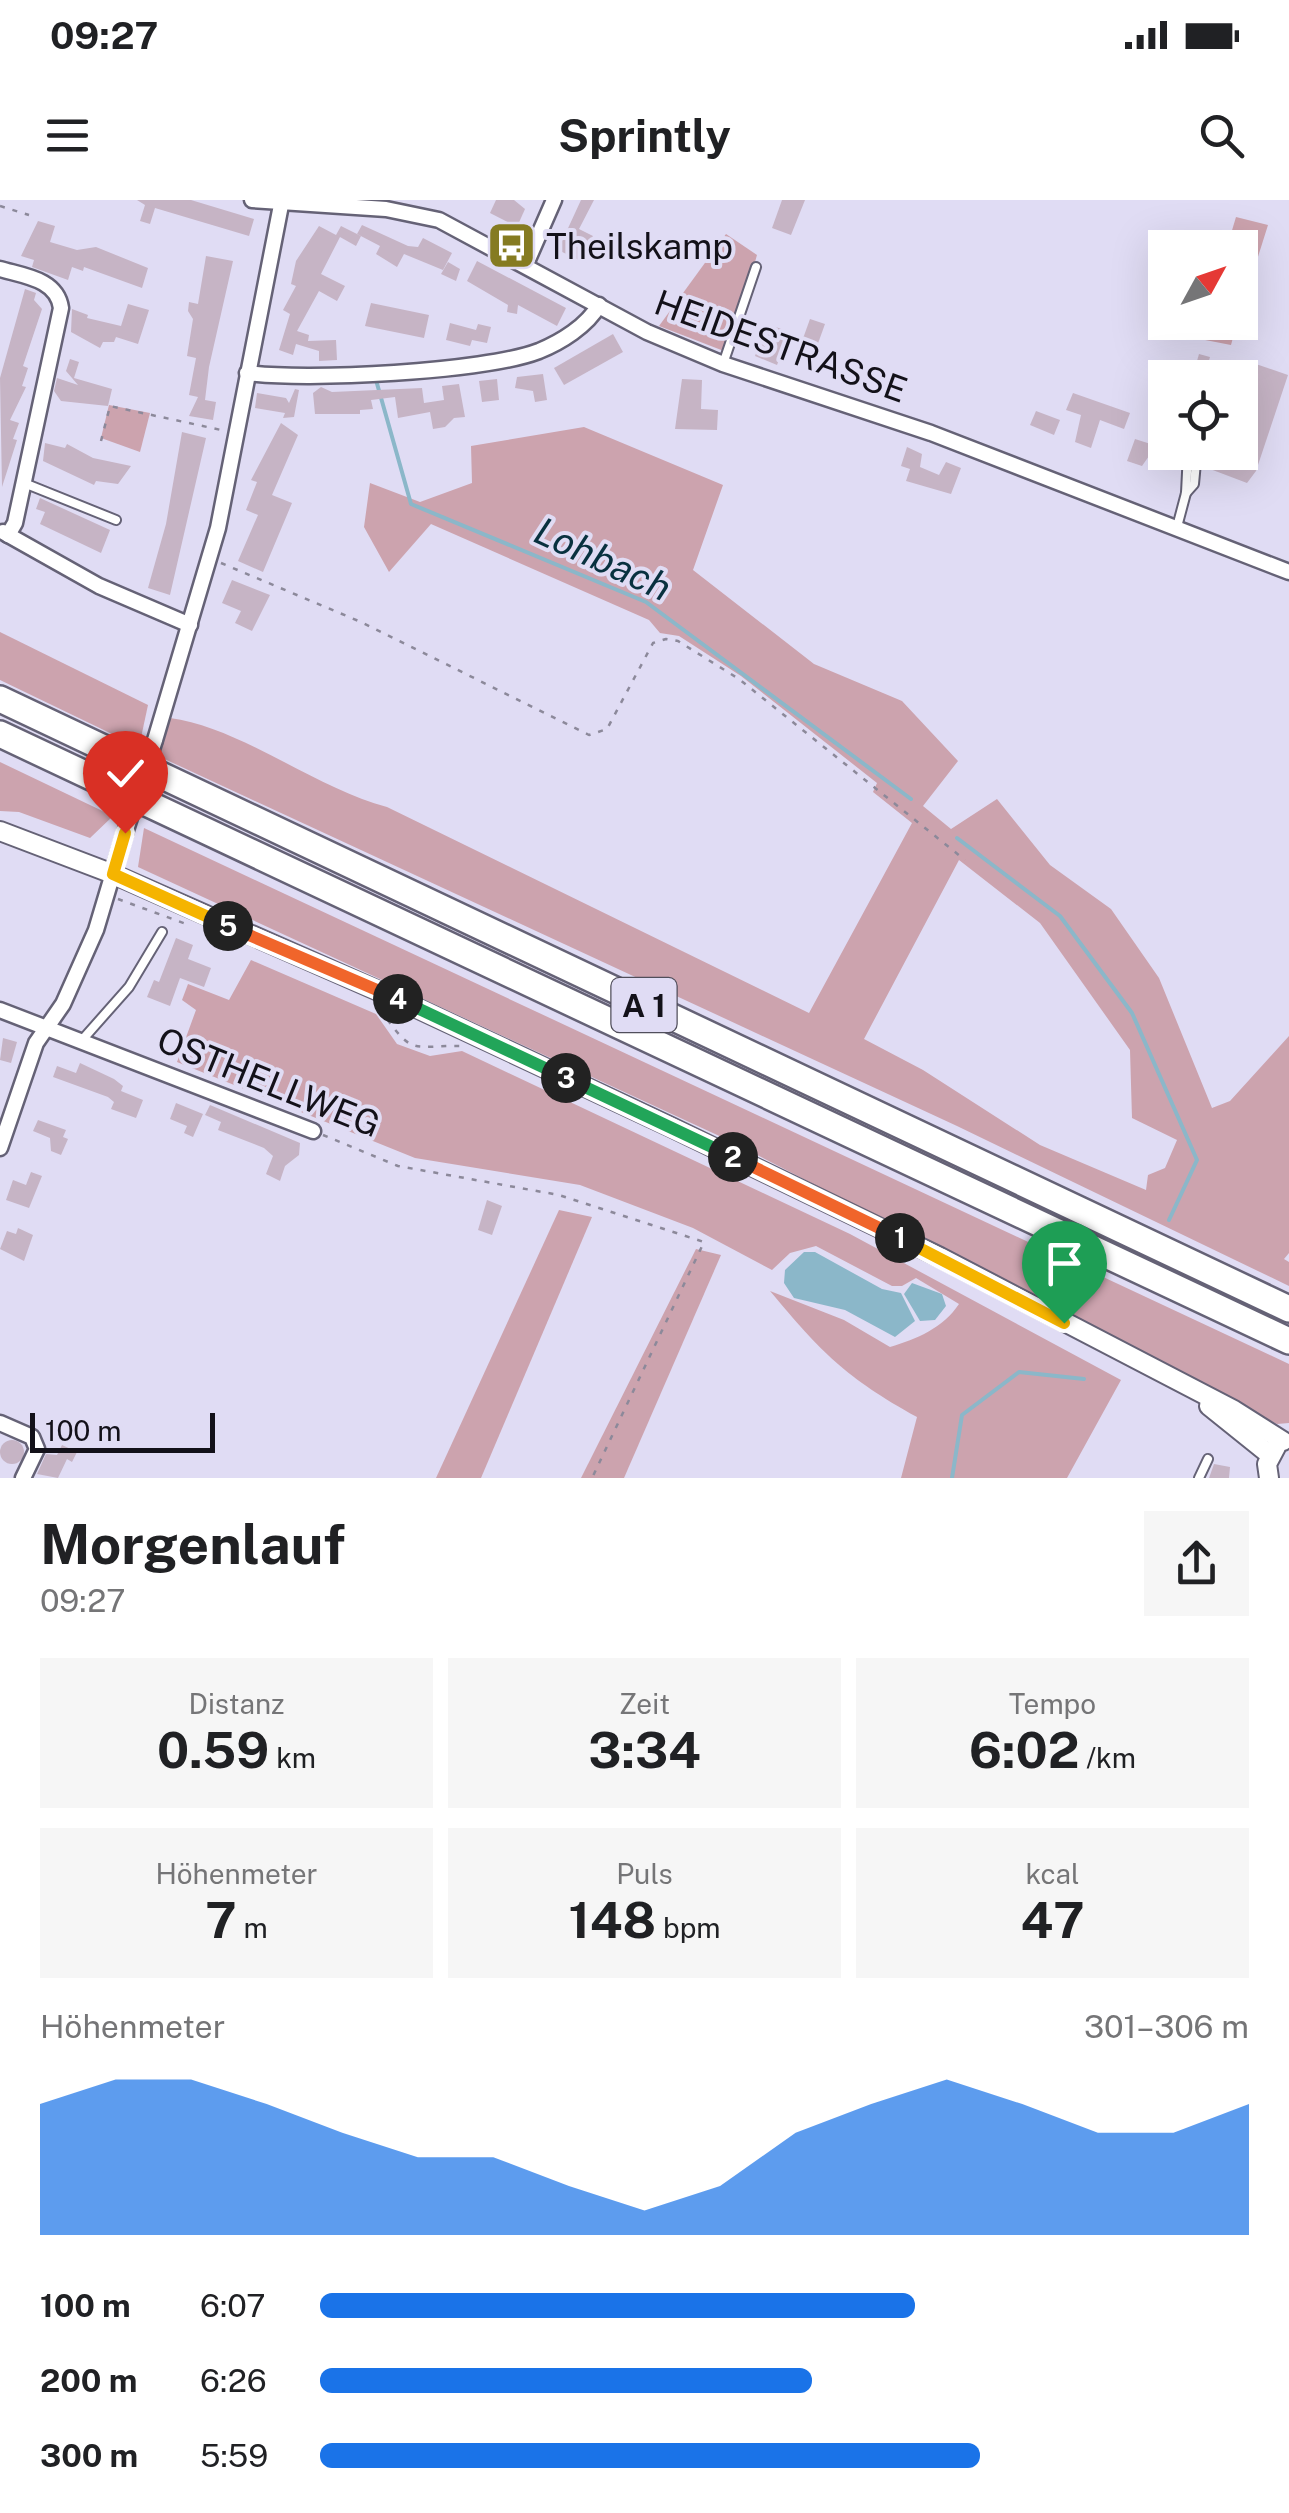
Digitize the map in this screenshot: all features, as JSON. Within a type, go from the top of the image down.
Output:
[{"type":"highway","name":"A 1","points":[[0,700],[1289,1309]]},
{"type":"highway","name":"A 1","points":[[0,734],[1289,1341]]},
{"type":"street","name":"HEIDESTRASSE","points":[[252,200],[416,213],[469,232],[647,332],[724,364],[930,434],[1289,572]]},
{"type":"street","points":[[526,264],[554,200]]},
{"type":"street","points":[[0,1148],[36,1042],[80,966],[108,895],[210,559],[282,202]]},
{"type":"street","points":[[0,269],[46,284],[60,300],[16,523],[4,533],[99,586],[190,625]]},
{"type":"street","points":[[246,373],[376,372],[509,360],[540,350],[572,333],[599,306]]},
{"type":"street","points":[[0,832],[113,874],[408,1004],[940,1257],[1286,1440],[1270,1456],[1268,1478]]},
{"type":"street","name":"OSTHELLWEG","points":[[0,1010],[48,1025],[313,1131]]},
{"type":"street","points":[[1190,1389],[1270,1456]]},
{"type":"street","points":[[0,1424],[32,1437],[37,1450],[23,1478]]},
{"type":"lane","points":[[724,364],[756,267]]},
{"type":"lane","points":[[1176,527],[1186,493],[1187,470]]},
{"type":"lane","points":[[1186,493],[1194,484],[1195,470]]},
{"type":"lane","points":[[24,483],[116,520]]},
{"type":"lane","points":[[82,1039],[130,988],[162,932]]},
{"type":"lane","points":[[1199,1478],[1208,1460]]},
{"type":"path","points":[[0,206],[29,215]]},
{"type":"path","points":[[102,441],[110,406],[228,432]]},
{"type":"path","points":[[210,559],[360,622],[589,735],[608,729],[654,643],[666,638],[678,641],[740,679],[965,860]]},
{"type":"path","points":[[108,895],[196,928]]},
{"type":"path","points":[[371,1002],[411,1045],[428,1050],[470,1048]]},
{"type":"path","name":"OSTHELLWEG","points":[[313,1131],[398,1166],[559,1196],[704,1242],[592,1478]]},
{"type":"shaded area","points":[[1236,217],[1268,225],[1258,257],[1258,230],[1232,230]]},
{"type":"shaded area","points":[[726,234],[757,255],[729,353],[659,326]]},
{"type":"shaded area","points":[[1205,340],[1232,340],[1231,345]]},
{"type":"shaded area","points":[[109,405],[150,413],[140,452],[101,438]]},
{"type":"shaded area","points":[[584,427],[723,485],[693,570],[814,664],[902,701],[958,761],[923,806],[951,829],[997,799],[1050,865],[1111,909],[1159,978],[1212,1108],[1230,1101],[1289,1036],[1289,1253],[1284,1259],[1289,1262],[1289,1286],[957,1126],[158,756],[170,718],[223,733],[333,786],[387,807],[809,1013],[912,823],[873,792],[877,783],[741,676],[679,636],[660,633],[649,620],[431,524],[389,572],[364,527],[370,483],[420,502],[472,483],[471,446]],"holes":[[[959,860],[1040,923],[1130,1050],[1132,1118],[1177,1140],[1165,1168],[1148,1175],[1146,1190],[1040,1145],[923,1070],[864,1039]]]},
{"type":"shaded area","points":[[0,632],[148,705],[139,747],[0,680]]},
{"type":"shaded area","points":[[0,762],[113,816],[90,838],[19,812],[0,811]]},
{"type":"shaded area","points":[[144,828],[1289,1364],[1289,1423],[1277,1424],[728,1140],[138,867]]},
{"type":"shaded area","points":[[251,960],[376,1014],[397,1044],[430,1056],[462,1051],[850,1234],[1121,1380],[1067,1478],[901,1478],[917,1417],[836,1362],[770,1291],[844,1320],[890,1347],[929,1332],[959,1304],[916,1278],[902,1286],[892,1286],[816,1246],[790,1253],[772,1270],[693,1228],[580,1185],[415,1158],[177,1062],[196,1010],[182,1000],[188,984],[229,1000]]},
{"type":"shaded area","points":[[559,1210],[592,1217],[481,1478],[436,1478]]},
{"type":"shaded area","points":[[696,1249],[721,1255],[624,1478],[581,1478]]},
{"type":"water","points":[[804,1252],[815,1252],[882,1289],[901,1293],[915,1321],[895,1337],[845,1310],[794,1298],[784,1283],[785,1270]]},
{"type":"water","points":[[912,1283],[942,1294],[946,1306],[935,1320],[920,1321],[904,1294]]},
{"type":"building","points":[[137,200],[191,200],[254,219],[249,236],[155,208],[150,224],[140,221],[145,205]]},
{"type":"building","points":[[496,200],[514,200],[525,209],[517,227],[490,213]]},
{"type":"building","points":[[581,200],[594,200],[579,229],[593,236],[581,261],[558,250]]},
{"type":"building","points":[[782,200],[805,200],[791,235],[772,228]]},
{"type":"building","points":[[38,221],[55,226],[50,242],[77,250],[96,247],[148,268],[142,288],[84,267],[83,271],[72,267],[68,280],[32,267],[34,260],[21,256]]},
{"type":"building","points":[[362,225],[408,246],[418,247],[423,238],[452,253],[443,270],[404,254],[397,267],[376,254],[380,246],[357,234]]},
{"type":"building","points":[[319,226],[336,235],[341,226],[361,236],[356,246],[340,237],[321,274],[345,286],[337,301],[319,291],[297,331],[309,335],[308,341],[336,340],[337,360],[319,361],[319,351],[296,344],[293,355],[279,350],[290,314],[283,310],[296,286],[291,284],[296,261]]},
{"type":"building","points":[[206,256],[233,261],[209,367],[205,400],[216,402],[213,420],[189,416],[198,397],[189,395],[196,358],[187,356],[193,319],[188,311],[189,302],[198,304]]},
{"type":"building","points":[[477,261],[566,308],[557,326],[518,305],[517,314],[507,312],[508,305],[467,281]]},
{"type":"building","points":[[448,262],[460,269],[456,281],[441,274]]},
{"type":"building","points":[[25,289],[36,293],[34,300],[42,309],[23,366],[28,368],[22,386],[26,387],[10,420],[19,423],[13,439],[17,440],[2,487],[0,378]]},
{"type":"building","points":[[371,303],[429,315],[424,338],[365,326]]},
{"type":"building","points":[[128,304],[149,310],[138,344],[116,337],[114,342],[103,342],[100,348],[71,332],[72,309],[88,315],[87,318],[121,326]]},
{"type":"building","points":[[810,319],[825,324],[816,349],[801,344]]},
{"type":"building","points":[[450,323],[476,330],[478,324],[491,327],[487,343],[472,340],[470,346],[446,340]]},
{"type":"building","points":[[767,324],[790,332],[777,365],[755,356]]},
{"type":"building","points":[[613,334],[623,352],[564,385],[554,368]]},
{"type":"building","points":[[70,359],[79,362],[74,378],[112,389],[108,406],[61,401],[54,391],[57,378],[78,385],[66,371]]},
{"type":"building","points":[[1258,365],[1288,375],[1258,465]]},
{"type":"building","points":[[543,374],[547,400],[535,402],[533,391],[515,388],[517,377]]},
{"type":"building","points":[[497,379],[499,400],[482,402],[479,381]]},
{"type":"building","points":[[682,379],[702,380],[701,409],[718,410],[717,430],[675,429]]},
{"type":"building","points":[[459,384],[465,417],[454,418],[445,427],[433,429],[430,412],[398,418],[395,397],[371,400],[373,409],[360,410],[360,414],[315,414],[313,393],[321,387],[332,392],[422,388],[424,403],[444,400],[442,386]]},
{"type":"building","points":[[295,389],[299,390],[294,417],[283,418],[285,413],[255,408],[257,393],[286,398],[289,403]]},
{"type":"building","points":[[1073,393],[1130,413],[1124,429],[1100,420],[1091,448],[1075,442],[1081,415],[1066,410]]},
{"type":"building","points":[[1036,411],[1060,420],[1054,435],[1030,425]]},
{"type":"building","points":[[281,423],[298,435],[272,495],[292,503],[263,572],[238,561],[258,515],[246,510],[257,482],[251,480]]},
{"type":"building","points":[[182,432],[206,438],[170,595],[148,588],[166,524]]},
{"type":"building","points":[[1135,439],[1148,443],[1148,457],[1142,466],[1127,461]]},
{"type":"building","points":[[45,443],[65,448],[67,444],[93,458],[131,466],[118,484],[96,481],[94,485],[43,461]]},
{"type":"building","points":[[907,447],[922,454],[920,467],[939,475],[946,462],[961,468],[951,494],[906,481],[910,469],[901,466]]},
{"type":"building","points":[[1213,470],[1256,470],[1247,483]]},
{"type":"building","points":[[40,498],[110,530],[101,553],[40,524],[45,512],[36,509]]},
{"type":"building","points":[[232,580],[270,595],[252,631],[235,623],[241,611],[222,603]]},
{"type":"building","points":[[176,938],[193,945],[188,959],[211,968],[204,987],[180,978],[170,1006],[147,997],[154,980],[159,982]]},
{"type":"building","points":[[3,1038],[17,1042],[11,1063],[0,1060]]},
{"type":"building","points":[[80,1063],[114,1079],[123,1086],[121,1091],[143,1100],[136,1118],[111,1109],[114,1102],[108,1097],[53,1077],[57,1066],[76,1073]]},
{"type":"building","points":[[176,1103],[203,1114],[193,1137],[184,1133],[187,1126],[170,1119]]},
{"type":"building","points":[[210,1105],[300,1143],[299,1155],[285,1166],[280,1181],[266,1174],[273,1156],[264,1148],[218,1130],[221,1122],[205,1115]]},
{"type":"building","points":[[38,1120],[66,1130],[63,1137],[68,1139],[61,1155],[51,1151],[50,1138],[33,1131]]},
{"type":"building","points":[[31,1172],[42,1176],[29,1208],[6,1200],[13,1180],[26,1185]]},
{"type":"building","points":[[487,1200],[502,1206],[492,1235],[478,1230]]},
{"type":"building","points":[[18,1228],[33,1235],[24,1261],[0,1249],[7,1231],[16,1234]]},
{"type":"building","points":[[12,1440],[24,1452],[12,1464],[0,1452]]},
{"type":"building","points":[[62,1445],[77,1452],[72,1462],[67,1459],[58,1478],[37,1474],[46,1454],[57,1455]]},
{"type":"building","points":[[1214,1464],[1230,1467],[1229,1478],[1209,1478]]},
{"type":"waterway","name":"Lohbach","points":[[376,380],[411,504],[646,602],[911,799]]},
{"type":"waterway","name":"Lohbach","points":[[957,838],[1060,916],[1132,1013],[1197,1160],[1169,1220]]},
{"type":"waterway","name":"Lohbach","points":[[952,1478],[962,1415],[1019,1372],[1084,1379]]},
{"type":"place","name":"Theilskamp","points":[[511,246]]},
{"type":"route","points":[[125,833],[113,874],[408,1004],[671,1127],[940,1257],[1064,1323]]}]
